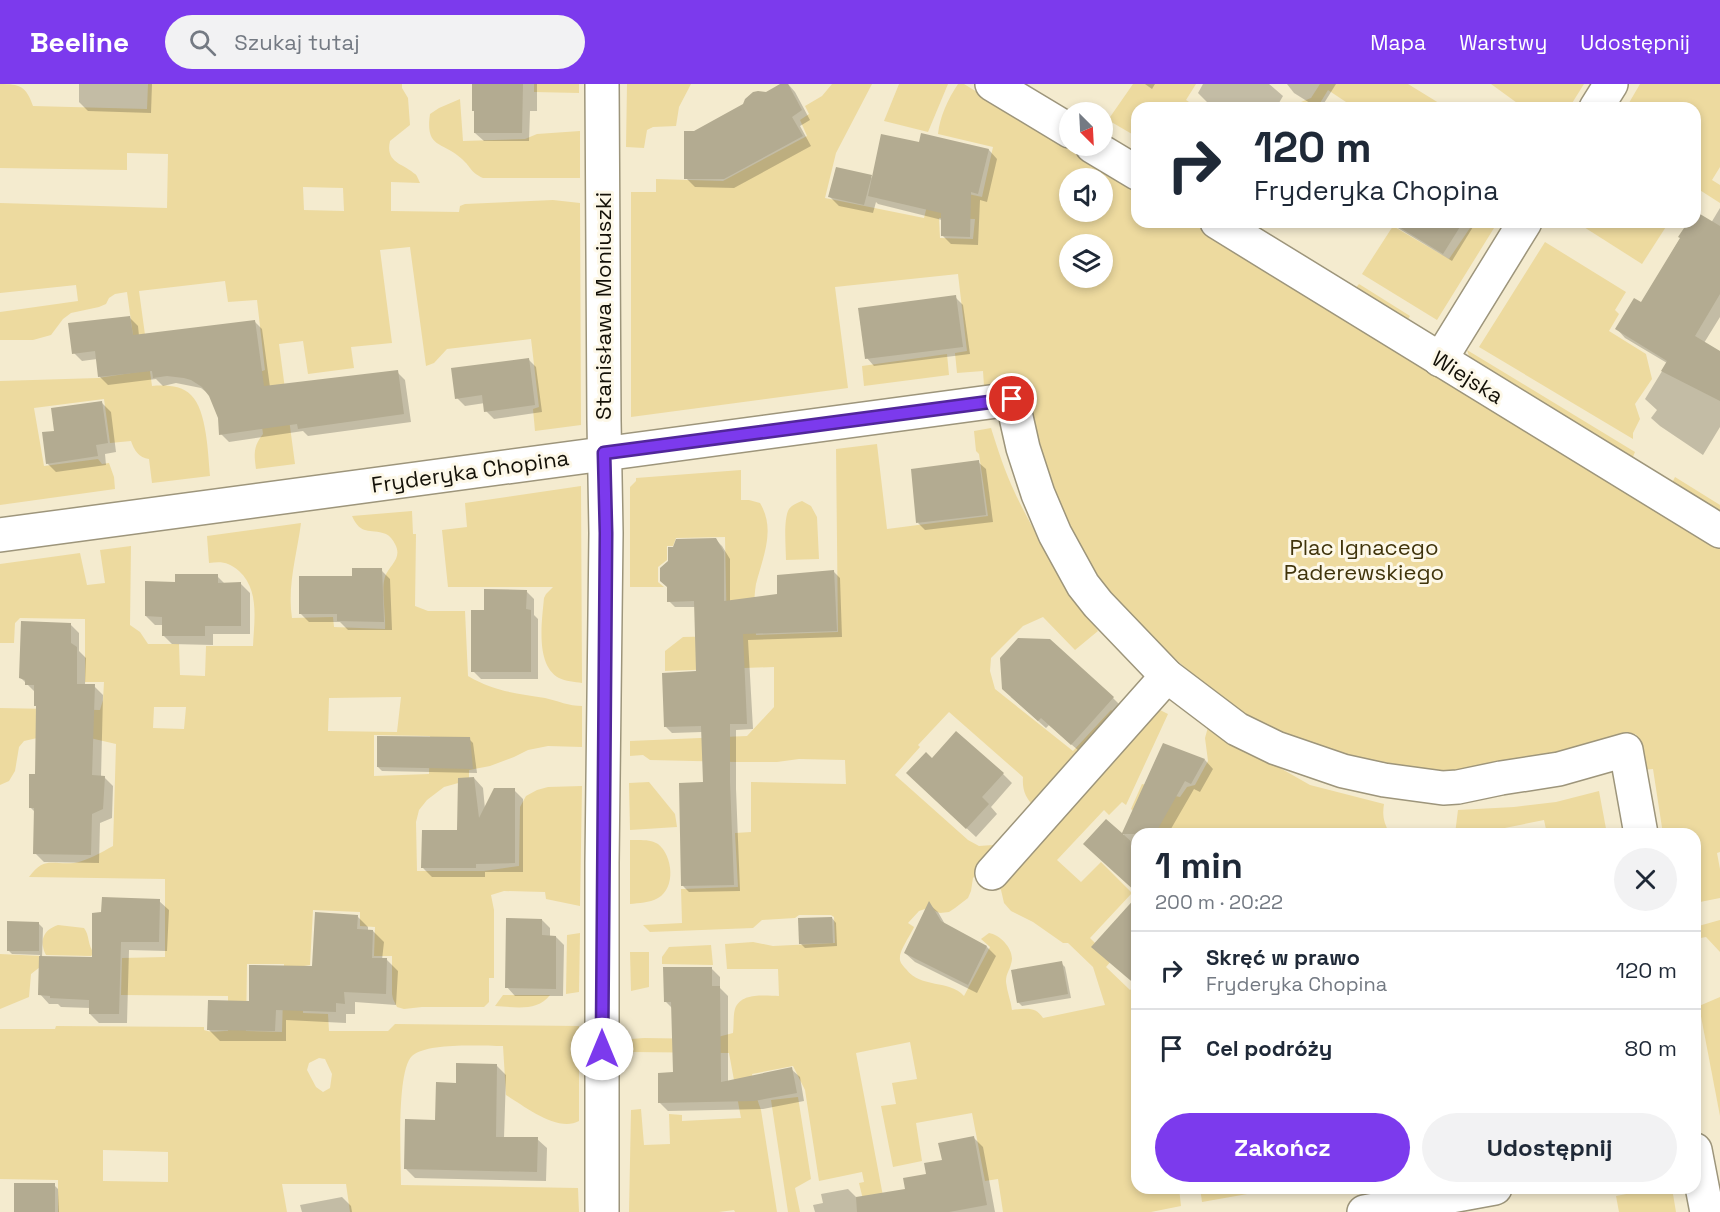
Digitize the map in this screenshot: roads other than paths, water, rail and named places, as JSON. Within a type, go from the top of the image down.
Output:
[{"type":"street","name":"Stanisława Moniuszki","points":[[602,84],[606,544],[602,863],[602,1212]]},
{"type":"street","points":[[992,84],[1059,124]]},
{"type":"street","points":[[1600,102],[1611,84]]},
{"type":"street","points":[[1109,156],[1131,169]]},
{"type":"street","name":"Wiejska","points":[[1227,228],[1720,531]]},
{"type":"street","points":[[1440,360],[1521,228]]},
{"type":"street","name":"Fryderyka Chopina","points":[[0,535],[1012,399],[1034,483],[1064,553],[1083,585],[1098,604],[1167,675]]},
{"type":"street","points":[[992,873],[1167,675],[1227,722],[1276,748],[1343,771],[1384,780],[1429,787],[1458,787],[1559,769],[1626,750],[1640,828]]},
{"type":"street","points":[[1701,1150],[1720,1147]]},
{"type":"street","points":[[1701,1182],[1707,1212]]},
{"type":"street","points":[[1364,1212],[1462,1194]]},
{"type":"park label","name":"Plac Ignacego Paderewskiego","points":[[1364,560]]}]
